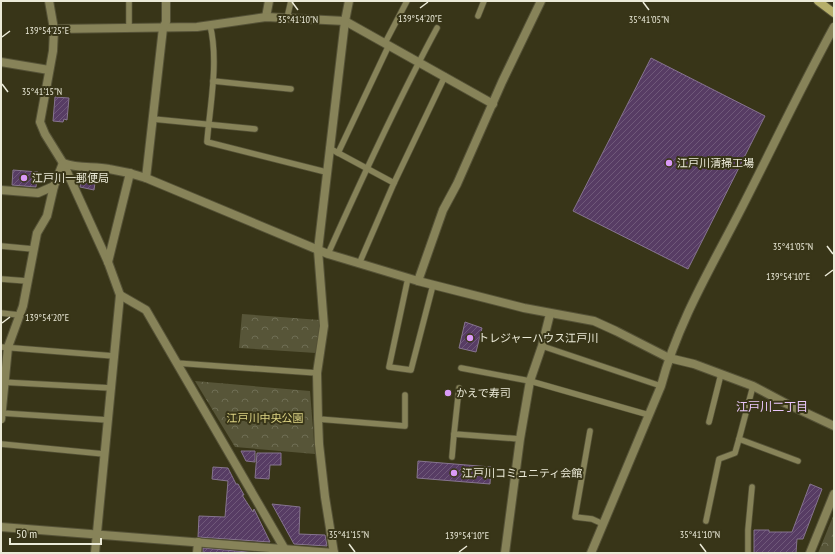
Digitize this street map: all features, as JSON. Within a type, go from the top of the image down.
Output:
[{"type":"main road","points":[[818,1],[834,13]]},
{"type":"street","points":[[49,1],[54,29],[53,50],[40,122],[45,134],[63,162],[108,262],[120,295],[95,553]]},
{"type":"street","points":[[146,178],[164,28],[166,22],[166,1]]},
{"type":"street","points":[[266,17],[269,1]]},
{"type":"street","points":[[1,527],[198,542],[286,551],[334,553],[325,497],[318,419],[317,373],[324,326],[318,250],[326,172],[345,21],[349,1]]},
{"type":"street","points":[[418,281],[443,210],[457,184],[541,1]]},
{"type":"street","points":[[54,29],[197,27],[266,17],[345,21],[493,104]]},
{"type":"street","points":[[591,553],[661,386],[668,358],[676,338],[834,27]]},
{"type":"street","points":[[1,62],[49,70]]},
{"type":"street","points":[[63,162],[72,166],[108,168],[146,178],[318,250],[359,264],[433,285],[550,314],[594,322],[668,358],[694,364],[753,386],[834,426]]},
{"type":"street","points":[[1,415],[4,347],[23,306],[37,233],[47,216],[54,186],[63,162]]},
{"type":"street","points":[[108,262],[130,173]]},
{"type":"street","points":[[1,190],[38,193],[54,186]]},
{"type":"street","points":[[120,295],[146,310],[286,551]]},
{"type":"street","points":[[505,553],[520,439],[530,381],[542,346],[550,314]]},
{"type":"street","points":[[810,553],[833,498]]},
{"type":"street","points":[[197,553],[198,542]]},
{"type":"lane","points":[[129,1],[129,28]]},
{"type":"lane","points":[[286,18],[291,1]]},
{"type":"lane","points":[[338,153],[407,1]]},
{"type":"lane","points":[[478,16],[484,1]]},
{"type":"lane","points":[[210,25],[212,32],[214,65],[207,142],[326,172]]},
{"type":"lane","points":[[328,254],[366,169],[437,28]]},
{"type":"lane","points":[[359,264],[394,183],[445,76]]},
{"type":"lane","points":[[213,81],[291,89]]},
{"type":"lane","points":[[153,119],[255,129]]},
{"type":"lane","points":[[329,148],[394,183]]},
{"type":"lane","points":[[1,246],[33,249]]},
{"type":"lane","points":[[408,278],[389,367],[412,370],[433,285]]},
{"type":"lane","points":[[1,279],[28,281]]},
{"type":"lane","points":[[1,313],[19,315]]},
{"type":"lane","points":[[542,346],[661,386]]},
{"type":"lane","points":[[4,347],[114,356]]},
{"type":"lane","points":[[176,363],[317,373]]},
{"type":"lane","points":[[461,368],[530,381],[649,415]]},
{"type":"lane","points":[[709,422],[721,374]]},
{"type":"lane","points":[[3,382],[111,388]]},
{"type":"lane","points":[[706,521],[719,459],[735,453],[753,386]]},
{"type":"lane","points":[[452,457],[459,388]]},
{"type":"lane","points":[[318,419],[405,426],[405,395]]},
{"type":"lane","points":[[1,415],[108,420]]},
{"type":"lane","points":[[590,431],[575,517],[592,519],[603,524]]},
{"type":"lane","points":[[454,434],[520,439]]},
{"type":"lane","points":[[739,439],[798,461]]},
{"type":"lane","points":[[1,444],[104,454]]},
{"type":"lane","points":[[748,553],[748,530],[752,487]]},
{"type":"green space","points":[[242,314],[320,320],[316,353],[239,348]]},
{"type":"green space","name":"江戸川中央公園","points":[[195,381],[310,391],[315,454],[235,447]]},
{"type":"green space","points":[[834,514],[834,553],[818,553]]},
{"type":"building","name":"江戸川清掃工場","points":[[651,58],[765,116],[688,269],[573,211]]},
{"type":"building","points":[[55,97],[69,98],[67,120],[64,119],[63,122],[53,121]]},
{"type":"building","points":[[13,170],[38,172],[36,187],[12,185]]},
{"type":"building","points":[[83,174],[96,176],[94,190],[80,187]]},
{"type":"building","name":"トレジャーハウス江戸川","points":[[465,322],[482,328],[476,352],[459,348]]},
{"type":"building","points":[[241,451],[255,451],[255,462],[246,461]]},
{"type":"building","points":[[257,453],[281,453],[281,465],[270,465],[269,479],[255,478]]},
{"type":"building","name":"江戸川コミュニティ会館","points":[[418,461],[491,467],[490,484],[417,478]]},
{"type":"building","points":[[213,467],[228,468],[253,512],[254,509],[270,542],[198,537],[199,516],[225,517],[228,481],[212,479]]},
{"type":"building","points":[[810,484],[822,489],[803,539],[797,539],[796,553],[754,553],[754,530],[769,530],[769,532],[792,532]]},
{"type":"building","points":[[272,504],[300,507],[299,534],[325,535],[327,546],[294,544]]},
{"type":"building","points":[[203,548],[258,553],[203,553]]},
{"type":"place","name":"江戸川清掃工場","points":[[669,163]]},
{"type":"place","name":"江戸川一郵便局","points":[[24,178]]},
{"type":"place","name":"トレジャーハウス江戸川","points":[[470,338]]},
{"type":"place","name":"かえで寿司","points":[[448,393]]},
{"type":"place","name":"江戸川コミュニティ会館","points":[[454,473]]},
{"type":"district","name":"江戸川二丁目","points":[[772,407]]}]
